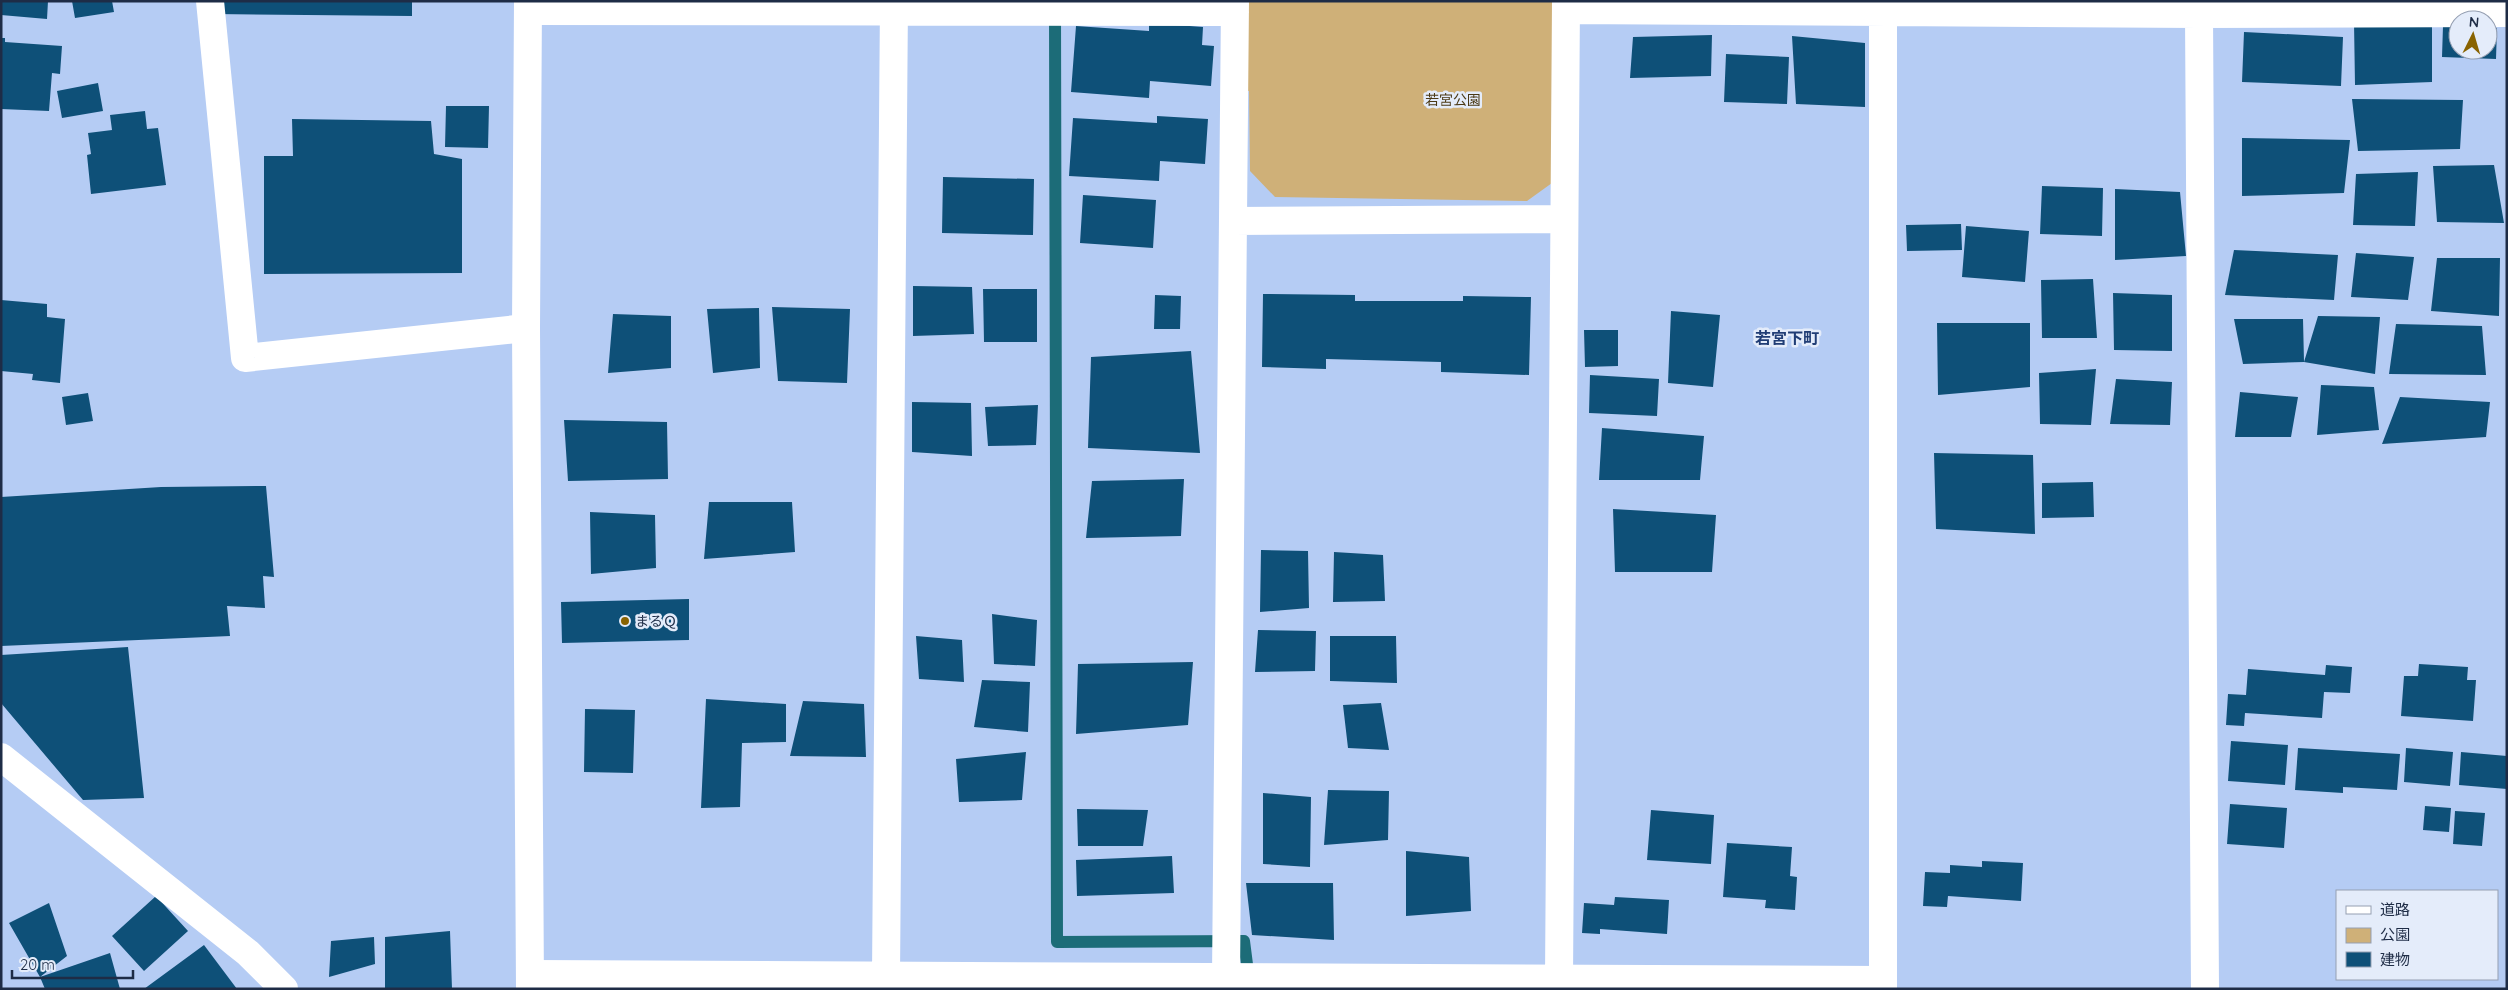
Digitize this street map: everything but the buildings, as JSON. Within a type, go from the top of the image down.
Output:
[{"type":"street","points":[[210,1],[245,358],[526,328]]},
{"type":"street","points":[[1226,977],[1235,7],[528,6],[526,328],[530,981],[760,982],[886,976],[1559,979],[1883,984],[1883,7]]},
{"type":"street","points":[[1559,979],[1566,6],[1883,7],[2199,14],[2507,13]]},
{"type":"street","points":[[886,976],[894,7]]},
{"type":"street","points":[[2199,14],[2205,989]]},
{"type":"street","points":[[1233,221],[1564,219]]},
{"type":"street","points":[[1,757],[248,954],[284,989]]},
{"type":"green space","name":"若宮公園","points":[[1238,1],[1556,1],[1552,183],[1527,201],[1275,197],[1250,171],[1249,91],[1233,90]]},
{"type":"waterway","points":[[1055,9],[1057,942],[1244,941],[1249,980]]},
{"type":"place","name":"まるＱ","points":[[625,621]]},
{"type":"district","name":"若宮下町","points":[[1787,338]]}]
